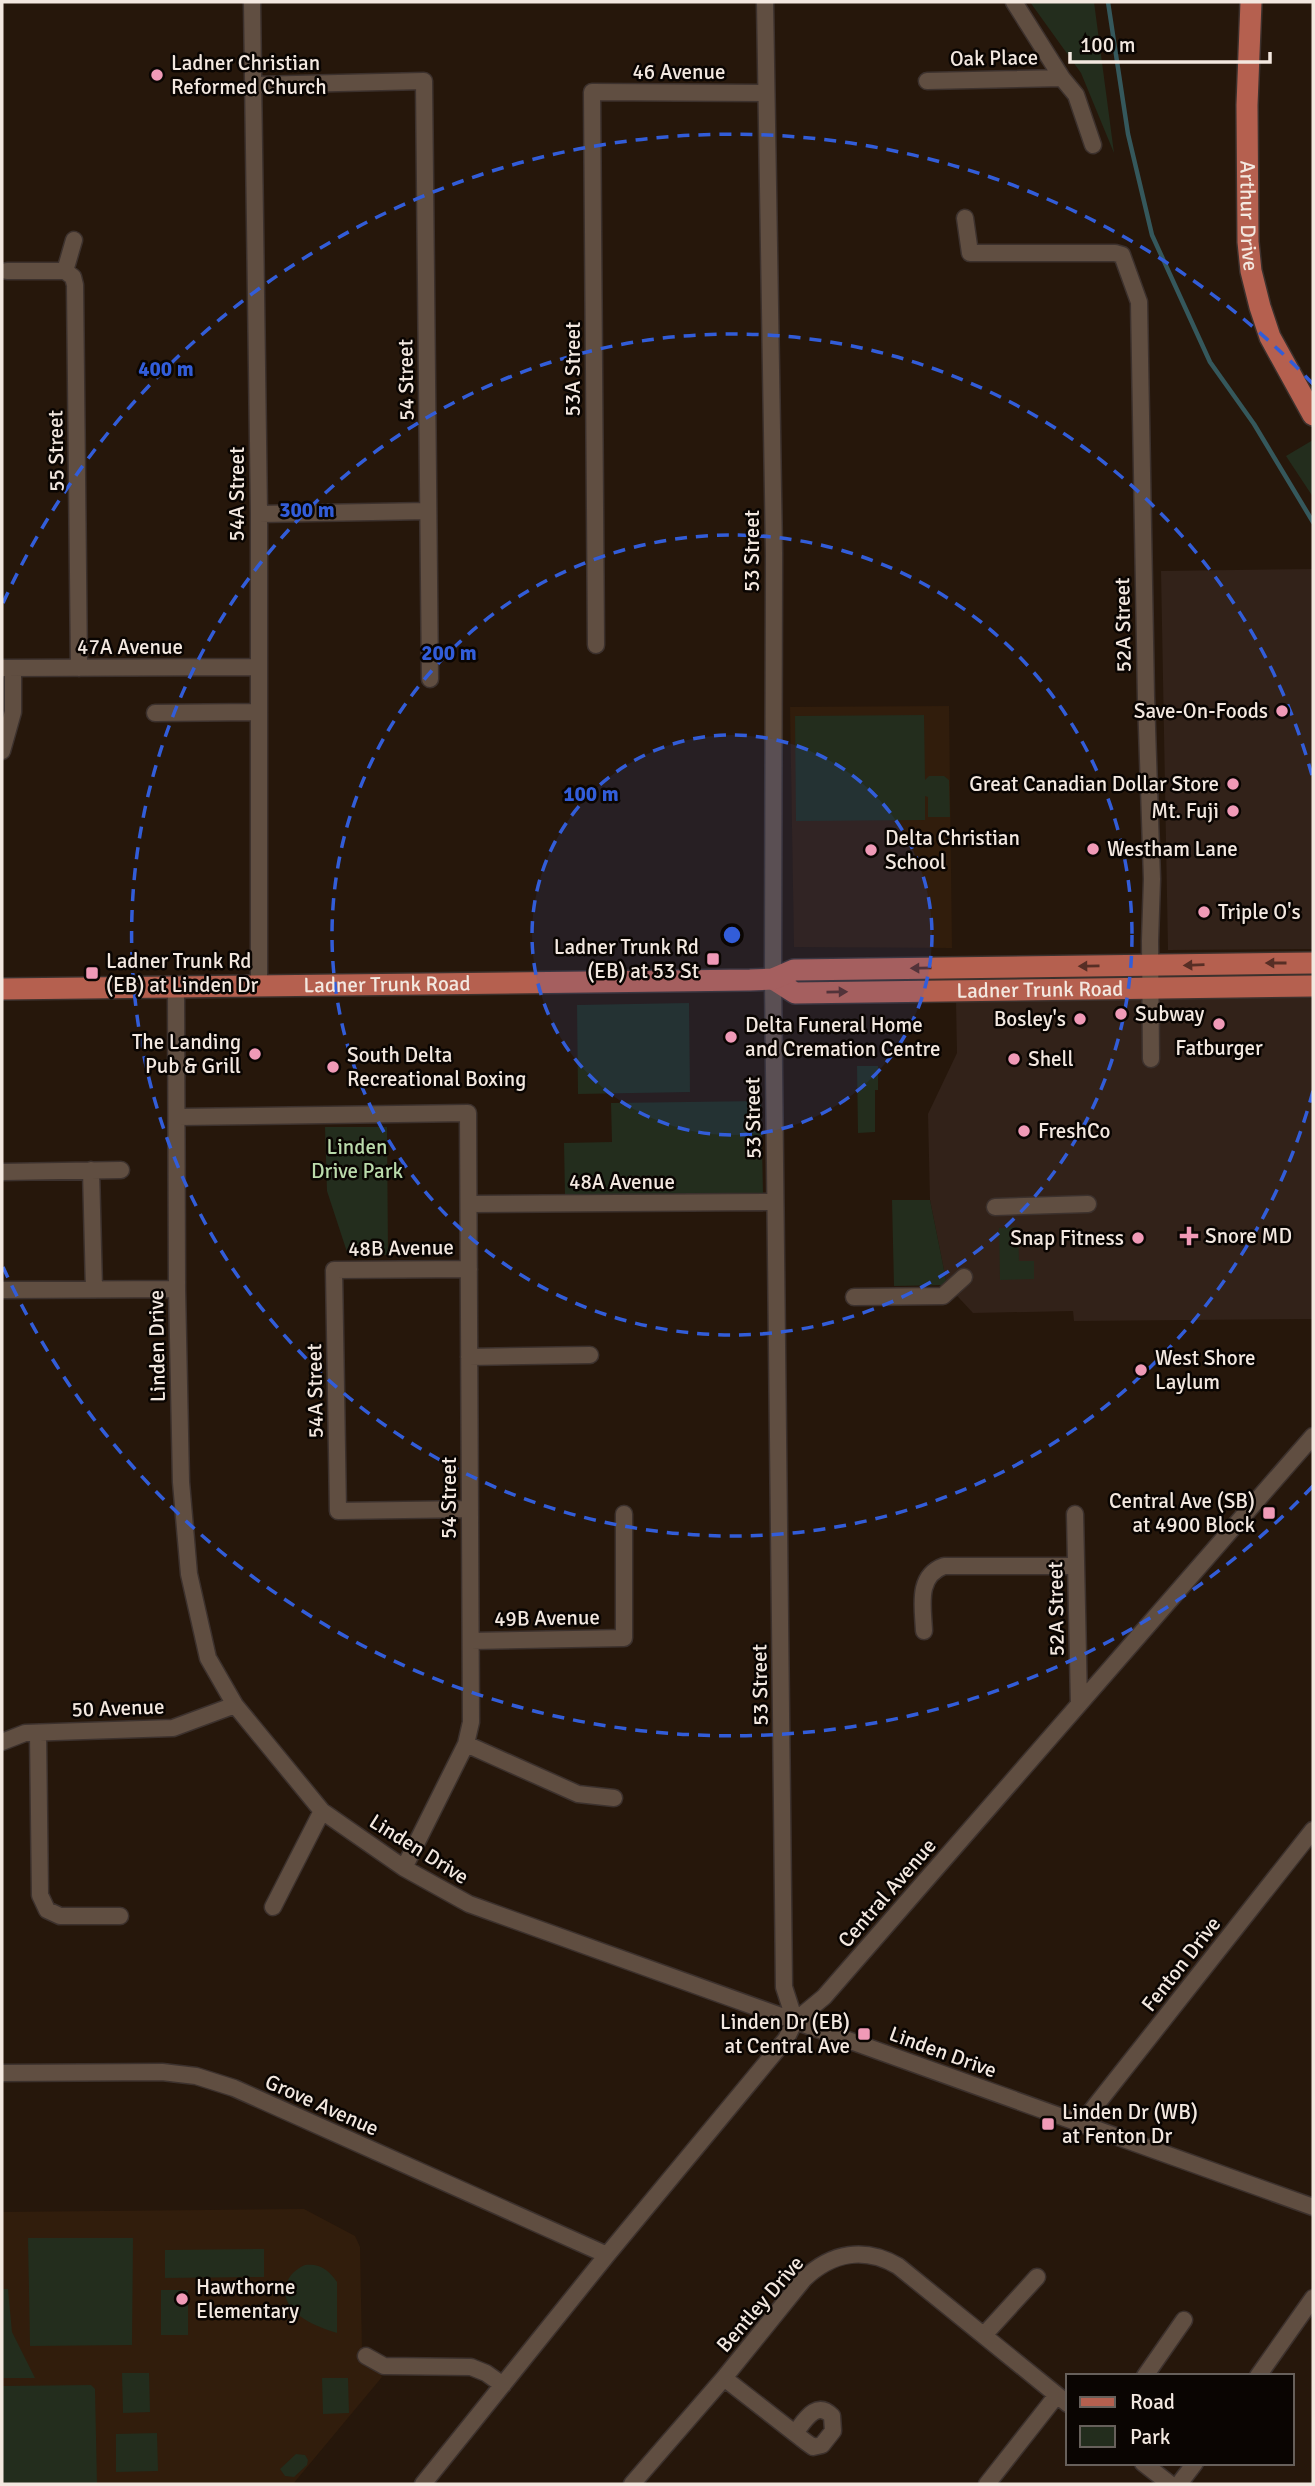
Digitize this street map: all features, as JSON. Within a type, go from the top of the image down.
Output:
[{"type":"main road","name":"Arthur Drive","points":[[1251,2],[1247,94],[1247,205],[1251,271],[1270,337],[1313,415]]},
{"type":"main road","name":"Ladner Trunk Road","points":[[2,989],[772,979],[794,970],[1313,963]]},
{"type":"main road","name":"Ladner Trunk Road","points":[[772,979],[795,993],[1313,985]]},
{"type":"street","name":"54A Street","points":[[253,2],[259,514],[259,985]]},
{"type":"street","name":"53 Street","points":[[765,2],[774,553],[772,979],[784,1987],[795,2021]]},
{"type":"street","points":[[1013,2],[1076,95],[1093,145]]},
{"type":"street","name":"Oak Place","points":[[927,81],[1062,78]]},
{"type":"street","name":"54 Street","points":[[253,85],[424,81],[430,679]]},
{"type":"street","name":"46 Avenue","points":[[592,92],[765,93]]},
{"type":"street","name":"53A Street","points":[[592,92],[596,645]]},
{"type":"street","name":"52A Street","points":[[965,218],[970,253],[1122,255],[1139,302],[1152,879],[1152,1059]]},
{"type":"street","points":[[7,271],[65,271],[74,240]]},
{"type":"street","name":"55 Street","points":[[65,271],[73,277],[75,285],[79,668]]},
{"type":"street","points":[[259,514],[428,511]]},
{"type":"street","name":"47A Avenue","points":[[8,668],[258,667]]},
{"type":"street","points":[[2,751],[12,719],[8,668]]},
{"type":"street","points":[[155,713],[259,712]]},
{"type":"street","name":"Linden Drive","points":[[176,986],[181,1482],[189,1574],[208,1658],[235,1705],[322,1811],[404,1868],[469,1903],[1313,2207]]},
{"type":"street","name":"54 Street","points":[[178,1117],[468,1113],[471,1722],[466,1744],[404,1868]]},
{"type":"street","points":[[91,1170],[93,1289]]},
{"type":"street","points":[[2,1171],[121,1170]]},
{"type":"street","name":"48A Avenue","points":[[468,1204],[775,1202]]},
{"type":"street","points":[[995,1207],[1088,1205]]},
{"type":"street","name":"48B Avenue","points":[[334,1270],[469,1269]]},
{"type":"street","name":"54A Street","points":[[334,1270],[338,1511],[470,1509]]},
{"type":"street","points":[[854,1297],[943,1296],[964,1278]]},
{"type":"street","points":[[2,1290],[177,1289]]},
{"type":"street","points":[[469,1357],[590,1355]]},
{"type":"street","name":"Central Avenue","points":[[423,2484],[607,2255],[786,2039],[795,2021],[824,1997],[1313,1436]]},
{"type":"street","name":"49B Avenue","points":[[471,1641],[624,1638],[624,1514]]},
{"type":"street","name":"52A Street","points":[[1075,1514],[1079,1704]]},
{"type":"street","points":[[924,1630],[923,1590],[934,1570],[944,1566],[1076,1566]]},
{"type":"street","name":"50 Avenue","points":[[2,1742],[25,1733],[173,1728],[235,1705]]},
{"type":"street","points":[[38,1733],[40,1895],[43,1903],[47,1910],[60,1916],[120,1916]]},
{"type":"street","points":[[466,1744],[578,1794],[614,1798]]},
{"type":"street","points":[[272,1907],[322,1811]]},
{"type":"street","name":"Fenton Drive","points":[[1081,2124],[1313,1829]]},
{"type":"street","name":"Grove Avenue","points":[[2,2073],[162,2072],[196,2076],[234,2088],[607,2255]]},
{"type":"street","name":"Bentley Drive","points":[[632,2484],[724,2378],[804,2278],[815,2268],[844,2255],[866,2254],[890,2261],[1063,2400]]},
{"type":"street","points":[[984,2335],[1037,2277]]},
{"type":"street","points":[[1259,2374],[1313,2298]]},
{"type":"street","points":[[1145,2374],[1184,2320]]},
{"type":"street","points":[[366,2356],[384,2366],[471,2367],[486,2373],[503,2385]]},
{"type":"street","points":[[724,2378],[795,2433]]},
{"type":"street","points":[[987,2484],[1063,2400]]},
{"type":"street","points":[[1146,2465],[1170,2484]]},
{"type":"street","points":[[1179,2484],[1193,2465]]},
{"type":"shaded area","points":[[1313,569],[1313,949],[1168,950],[1161,571]]},
{"type":"shaded area","name":"Delta Christian School","points":[[949,706],[952,948],[794,947],[790,707]]},
{"type":"shaded area","points":[[1313,993],[1313,1319],[1074,1321],[1073,1311],[973,1313],[947,1285],[930,1200],[928,1114],[957,1053],[956,1001]]},
{"type":"shaded area","name":"Hawthorne Elementary","points":[[304,2209],[355,2236],[360,2247],[362,2350],[382,2377],[293,2484],[2,2484],[2,2212]]},
{"type":"green space","points":[[1030,2],[1094,2],[1114,153],[1081,73]]},
{"type":"green space","points":[[1313,440],[1313,497],[1286,456]]},
{"type":"green space","points":[[924,715],[925,780],[929,776],[944,776],[949,780],[950,817],[928,817],[928,797],[925,796],[925,820],[796,821],[795,716]]},
{"type":"green space","points":[[689,1003],[690,1092],[578,1094],[577,1005]]},
{"type":"green space","points":[[857,1066],[878,1066],[875,1132],[858,1133]]},
{"type":"green space","points":[[761,1101],[763,1193],[565,1196],[564,1143],[612,1142],[611,1103]]},
{"type":"green space","name":"Linden Drive Park","points":[[325,1127],[387,1127],[388,1255],[356,1255],[347,1252],[327,1191]]},
{"type":"green space","points":[[892,1200],[930,1200],[947,1285],[894,1286]]},
{"type":"green space","points":[[1018,1227],[1019,1261],[1034,1261],[1034,1279],[1000,1280],[999,1228]]},
{"type":"green space","points":[[28,2238],[133,2238],[132,2345],[30,2346]]},
{"type":"green space","points":[[264,2249],[264,2277],[165,2278],[165,2250]]},
{"type":"green space","points":[[305,2265],[324,2268],[337,2282],[337,2333],[301,2317],[288,2303],[285,2295],[287,2281]]},
{"type":"green space","points":[[2,2289],[8,2289],[12,2332],[35,2378],[2,2378]]},
{"type":"green space","points":[[161,2290],[188,2290],[188,2335],[161,2335]]},
{"type":"green space","points":[[122,2373],[149,2373],[150,2412],[123,2413]]},
{"type":"green space","points":[[322,2378],[348,2378],[349,2413],[323,2414]]},
{"type":"green space","points":[[91,2385],[95,2389],[97,2484],[5,2484],[2,2481],[2,2386]]},
{"type":"green space","points":[[157,2433],[158,2471],[116,2472],[116,2434]]},
{"type":"green space","points":[[296,2454],[305,2455],[307,2465],[294,2477],[285,2476],[280,2469]]},
{"type":"waterway","points":[[1108,2],[1128,134],[1152,235],[1210,362],[1254,424],[1313,522]]},
{"type":"place","name":"Ladner Christian Reformed Church","points":[[157,75]]},
{"type":"place","name":"Save-On-Foods","points":[[1282,711]]},
{"type":"place","name":"Great Canadian Dollar Store","points":[[1233,784]]},
{"type":"place","name":"Mt. Fuji","points":[[1233,811]]},
{"type":"place","name":"Westham Lane","points":[[1093,849]]},
{"type":"place","name":"Delta Christian School","points":[[871,850]]},
{"type":"place","name":"Triple O's","points":[[1204,912]]},
{"type":"place","name":"Ladner Trunk Rd (EB) at 53 St","points":[[713,959]]},
{"type":"place","name":"Ladner Trunk Rd (EB) at Linden Dr","points":[[92,973]]},
{"type":"place","name":"Subway","points":[[1121,1014]]},
{"type":"place","name":"Bosley's","points":[[1080,1019]]},
{"type":"place","name":"Fatburger","points":[[1219,1024]]},
{"type":"place","name":"Delta Funeral Home and Cremation Centre","points":[[731,1037]]},
{"type":"place","name":"The Landing Pub & Grill","points":[[255,1054]]},
{"type":"place","name":"Shell","points":[[1014,1059]]},
{"type":"place","name":"South Delta Recreational Boxing","points":[[333,1067]]},
{"type":"place","name":"FreshCo","points":[[1024,1131]]},
{"type":"place","name":"Snore MD","points":[[1189,1236]]},
{"type":"place","name":"Snap Fitness","points":[[1138,1238]]},
{"type":"place","name":"West Shore Laylum","points":[[1141,1370]]},
{"type":"place","name":"Central Ave (SB) at 4900 Block","points":[[1269,1513]]},
{"type":"place","name":"Linden Dr (EB) at Central Ave","points":[[864,2034]]},
{"type":"place","name":"Linden Dr (WB) at Fenton Dr","points":[[1048,2124]]},
{"type":"place","name":"Hawthorne Elementary","points":[[182,2299]]}]
